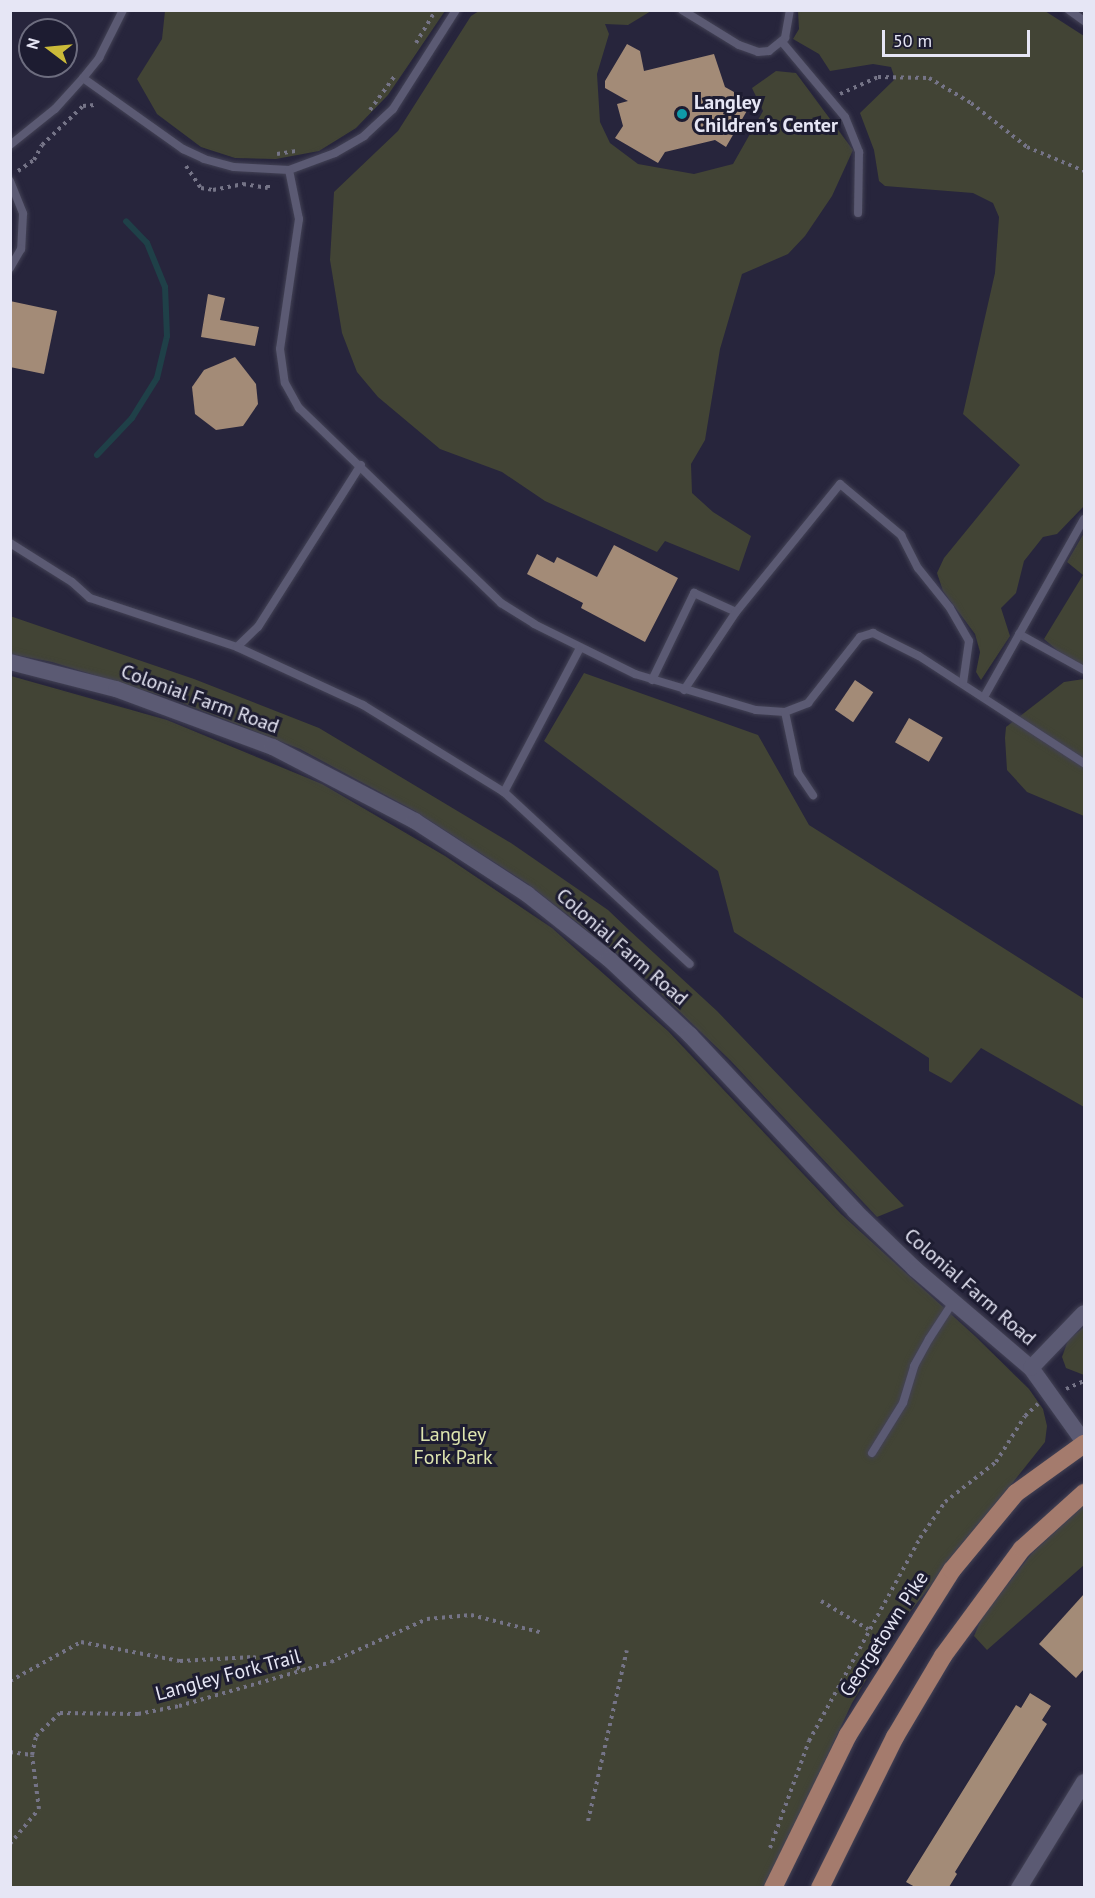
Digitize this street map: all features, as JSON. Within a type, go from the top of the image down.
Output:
[{"type":"main road","name":"Georgetown Pike","points":[[773,1887],[848,1735],[952,1570],[1017,1493],[1049,1466],[1084,1443]]},
{"type":"main road","points":[[820,1887],[899,1729],[943,1656],[1022,1549],[1084,1493]]},
{"type":"street","name":"Colonial Farm Road","points":[[10,662],[116,689],[273,747],[336,777],[489,867],[609,959],[682,1027],[855,1211],[953,1302],[1031,1368],[1084,1443]]},
{"type":"street","points":[[1031,1368],[1084,1313]]},
{"type":"street","points":[[1018,1887],[1084,1782]]},
{"type":"lane","points":[[10,145],[55,109],[83,78],[99,58],[123,10]]},
{"type":"lane","points":[[83,78],[183,149],[218,164],[289,171],[335,153],[364,136],[386,116],[456,10]]},
{"type":"lane","points":[[682,10],[739,45],[758,52],[769,51],[782,42],[789,28],[790,10]]},
{"type":"lane","points":[[1069,10],[1084,21]]},
{"type":"lane","points":[[782,42],[832,98],[845,117],[859,152],[858,213]]},
{"type":"lane","points":[[289,171],[299,219],[280,349],[285,384],[299,408],[361,465],[478,584],[534,624],[580,648],[652,680],[756,710],[785,712],[808,704],[865,634],[890,640],[963,683],[1084,763]]},
{"type":"lane","points":[[10,181],[23,214],[21,249],[10,268]]},
{"type":"lane","points":[[237,647],[258,627],[361,465]]},
{"type":"lane","points":[[684,690],[736,612],[840,484],[901,535],[918,568],[950,608],[969,641],[963,683]]},
{"type":"lane","points":[[984,697],[1084,519]]},
{"type":"lane","points":[[10,543],[72,582],[90,598],[237,647],[363,705],[504,792],[690,964]]},
{"type":"lane","points":[[652,680],[694,593],[736,612]]},
{"type":"lane","points":[[1019,634],[1084,670]]},
{"type":"lane","points":[[504,792],[580,648]]},
{"type":"lane","points":[[785,712],[798,773],[813,795]]},
{"type":"lane","points":[[872,1453],[903,1403],[914,1366],[953,1302]]},
{"type":"path","points":[[414,46],[436,10]]},
{"type":"path","points":[[363,116],[398,74]]},
{"type":"path","points":[[832,98],[878,77],[929,78],[963,98],[1027,147],[1084,171]]},
{"type":"path","points":[[10,173],[34,160],[42,145],[83,106],[88,103],[98,106]]},
{"type":"path","points":[[175,160],[185,166],[201,188],[213,190],[235,184],[268,188],[268,156],[306,149]]},
{"type":"path","points":[[1069,1388],[1084,1381]]},
{"type":"path","points":[[766,1857],[809,1741],[868,1629],[945,1502],[996,1461],[1025,1416],[1037,1405]]},
{"type":"path","points":[[820,1601],[868,1629]]},
{"type":"path","name":"Langley Fork Trail","points":[[10,1844],[39,1809],[33,1755],[36,1736],[60,1713],[138,1714],[306,1671],[427,1619],[471,1615],[543,1633]]},
{"type":"path","points":[[10,1681],[81,1642],[180,1661],[253,1657],[306,1671]]},
{"type":"path","points":[[588,1821],[627,1650]]},
{"type":"path","points":[[10,1752],[33,1755]]},
{"type":"green space","points":[[165,10],[445,11],[388,95],[356,128],[319,151],[276,159],[235,158],[201,147],[157,114],[137,79],[162,39]]},
{"type":"green space","points":[[479,11],[651,11],[628,25],[605,24],[609,34],[597,74],[600,122],[610,143],[638,164],[694,174],[733,164],[763,111],[752,88],[776,71],[796,73],[853,150],[832,196],[805,236],[788,254],[742,274],[720,349],[705,440],[691,464],[692,493],[713,512],[751,536],[739,571],[665,541],[657,552],[545,501],[502,472],[440,449],[378,397],[357,372],[342,333],[330,260],[334,192],[398,131],[471,16]]},
{"type":"green space","points":[[798,11],[1045,11],[1084,36],[1084,506],[1057,534],[1043,537],[1024,561],[1016,593],[1001,608],[1010,636],[981,680],[976,672],[980,652],[975,634],[943,591],[937,573],[944,558],[1020,465],[963,414],[995,273],[999,217],[993,203],[973,193],[885,186],[879,181],[874,150],[860,113],[895,79],[891,67],[873,64],[830,71],[819,54],[793,39],[799,29]]},
{"type":"green space","points":[[1084,533],[1084,673],[1044,639],[1083,575],[1067,562]]},
{"type":"green space","points":[[10,616],[194,679],[319,728],[511,843],[608,910],[717,1011],[904,1206],[877,1217],[730,1060],[629,963],[528,884],[415,811],[300,749],[172,699],[52,662],[11,654]]},
{"type":"green space","points":[[584,673],[758,735],[809,825],[1084,999],[1084,1107],[981,1048],[951,1083],[929,1071],[929,1058],[734,932],[718,871],[544,741]]},
{"type":"green space","name":"Langley Fork Park","points":[[11,676],[167,720],[322,784],[445,856],[552,928],[668,1031],[841,1214],[975,1336],[1029,1389],[1043,1409],[1047,1426],[1045,1442],[898,1627],[852,1703],[766,1887],[11,1888]]},
{"type":"green space","points":[[1084,679],[1084,816],[1027,792],[1007,770],[1005,738],[1006,727],[1064,682]]},
{"type":"green space","points":[[1084,1327],[1084,1375],[1066,1368],[1062,1357],[1068,1340]]},
{"type":"green space","points":[[1084,1505],[1084,1565],[987,1650],[974,1636],[982,1617],[1032,1553]]},
{"type":"building","name":"Langley Children’s Center","points":[[627,44],[640,51],[644,71],[714,54],[725,87],[752,102],[726,147],[715,140],[665,152],[658,163],[615,138],[623,126],[617,104],[628,101],[605,88],[605,81]]},
{"type":"building","points":[[208,294],[225,298],[220,320],[259,327],[255,346],[201,337]]},
{"type":"building","points":[[10,301],[57,311],[44,374],[10,367]]},
{"type":"building","points":[[235,357],[256,384],[258,404],[243,426],[216,430],[195,414],[192,387],[204,370]]},
{"type":"building","points":[[614,545],[678,578],[645,642],[581,608],[583,603],[527,574],[537,554],[554,563],[557,557],[597,577]]},
{"type":"building","points":[[855,680],[873,692],[853,722],[835,710]]},
{"type":"building","points":[[909,718],[943,738],[929,762],[895,742]]},
{"type":"building","points":[[1084,1594],[1084,1669],[1076,1678],[1039,1644]]},
{"type":"building","points":[[1030,1693],[1051,1706],[1042,1720],[1047,1724],[955,1872],[957,1874],[949,1887],[915,1887],[906,1882],[1016,1705],[1021,1708]]},
{"type":"waterway","points":[[97,455],[132,418],[157,378],[167,336],[165,287],[147,243],[126,221]]},
{"type":"place","name":"Langley Children’s Center","points":[[682,114]]}]
